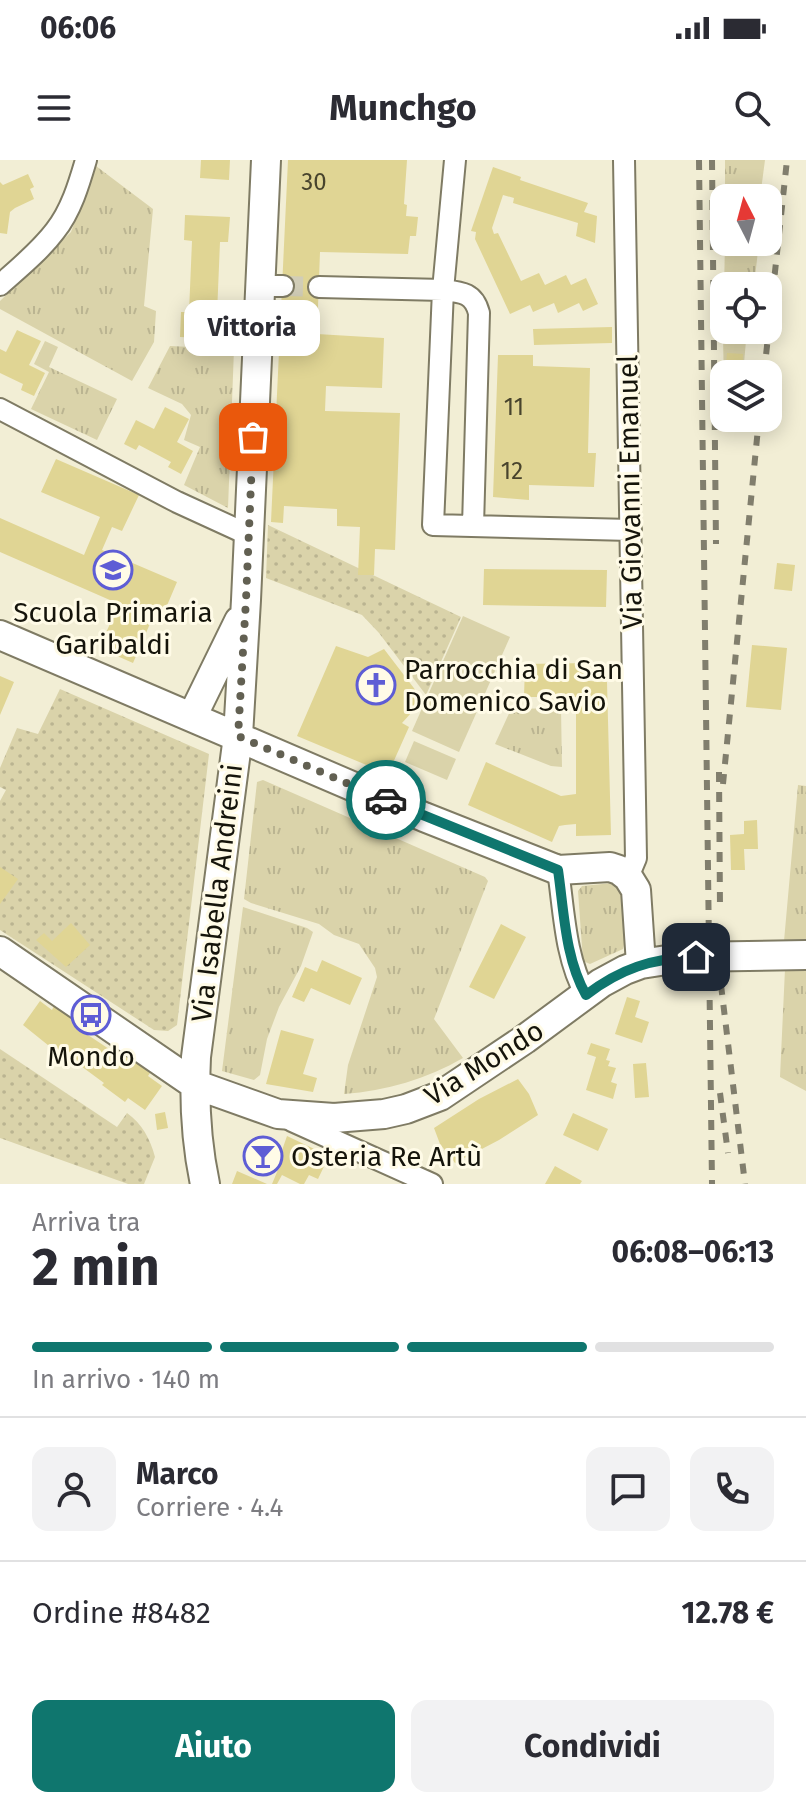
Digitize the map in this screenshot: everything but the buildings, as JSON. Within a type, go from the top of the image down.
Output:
[{"type":"street","points":[[0,285],[57,229],[79,184],[86,160]]},
{"type":"street","name":"Via Isabella Andreini","points":[[205,1184],[194,1084],[238,736],[249,535],[271,286],[266,160]]},
{"type":"street","points":[[455,160],[443,290],[433,525],[631,530]]},
{"type":"street","name":"Via Giovanni Emanuel","points":[[624,160],[636,858],[628,877],[636,890],[641,964]]},
{"type":"street","points":[[319,287],[463,292],[470,295],[478,307],[473,526]]},
{"type":"street","points":[[0,409],[177,502],[249,535]]},
{"type":"street","name":"Via Isabella Andreini","points":[[192,717],[246,607]]},
{"type":"street","points":[[0,635],[424,817],[558,870],[610,867],[628,877]]},
{"type":"street","points":[[558,870],[571,957],[586,995]]},
{"type":"street","name":"Via Mondo","points":[[0,951],[194,1084],[278,1114],[334,1118],[406,1109],[440,1096],[612,976],[641,964],[686,957],[806,955]]},
{"type":"street","points":[[278,1114],[432,1184]]},
{"type":"green space","points":[[725,160],[765,160],[762,184],[725,184]]},
{"type":"green space","points":[[96,166],[153,209],[144,306],[156,311],[154,342],[132,381],[0,309],[0,301],[71,232]]},
{"type":"green space","points":[[725,256],[757,256],[756,272],[724,272]]},
{"type":"green space","points":[[45,341],[58,347],[49,367],[117,399],[97,440],[31,409],[49,372],[34,364]]},
{"type":"green space","points":[[723,344],[746,344],[744,360],[723,360]]},
{"type":"green space","points":[[170,346],[234,349],[228,508],[184,485],[200,447],[184,440],[191,415],[182,404],[148,388]]},
{"type":"green space","points":[[268,525],[461,617],[426,695],[362,615],[266,578]]},
{"type":"green space","points":[[463,616],[510,637],[459,752],[412,731]]},
{"type":"green space","points":[[60,689],[209,754],[177,1025],[168,1031],[154,1030],[0,930],[0,801],[6,790],[0,787],[0,768],[17,728],[38,734]]},
{"type":"green space","points":[[561,708],[562,767],[551,766],[495,744],[511,709]]},
{"type":"green space","points":[[414,741],[456,759],[447,780],[405,762]]},
{"type":"green space","points":[[263,780],[485,877],[488,881],[434,1019],[463,1058],[406,1083],[344,1094],[348,1065],[377,977],[375,968],[359,944],[334,935],[319,924],[244,899],[257,782]]},
{"type":"green space","points":[[798,785],[806,786],[806,941],[784,941]]},
{"type":"green space","points":[[613,883],[622,889],[623,949],[590,964],[583,961],[578,891],[582,886]]},
{"type":"green space","points":[[243,907],[313,932],[301,966],[279,1007],[267,1039],[260,1075],[254,1080],[222,1071]]},
{"type":"green space","points":[[785,969],[806,969],[806,1091],[780,1077]]},
{"type":"green space","points":[[0,1049],[117,1127],[127,1113],[132,1117],[145,1132],[155,1157],[144,1184],[128,1184],[0,1138]]},
{"type":"tunnel","points":[[283,286],[319,287]]},
{"type":"railway","points":[[699,160],[712,1184]]},
{"type":"railway","points":[[712,160],[716,544]]},
{"type":"railway","points":[[766,360],[787,160]]},
{"type":"railway","points":[[723,784],[758,432]]},
{"type":"railway","points":[[719,772],[720,908]]},
{"type":"railway","points":[[721,985],[745,1184]]},
{"type":"railway","points":[[720,1093],[728,1153]]},
{"type":"way so far","points":[[253,437],[238,736],[386,800]]},
{"type":"place","name":"Vittoria","points":[[253,437]]},
{"type":"place","name":"Scuola Primaria Garibaldi","points":[[113,570]]},
{"type":"place","name":"Parrocchia di San Domenico Savio","points":[[376,685]]},
{"type":"place","name":"Mondo","points":[[91,1015]]},
{"type":"place","name":"Osteria Re Artù","points":[[263,1156]]},
{"type":"route","points":[[386,800],[558,870],[571,957],[586,995],[612,976],[641,964],[696,957]]}]
